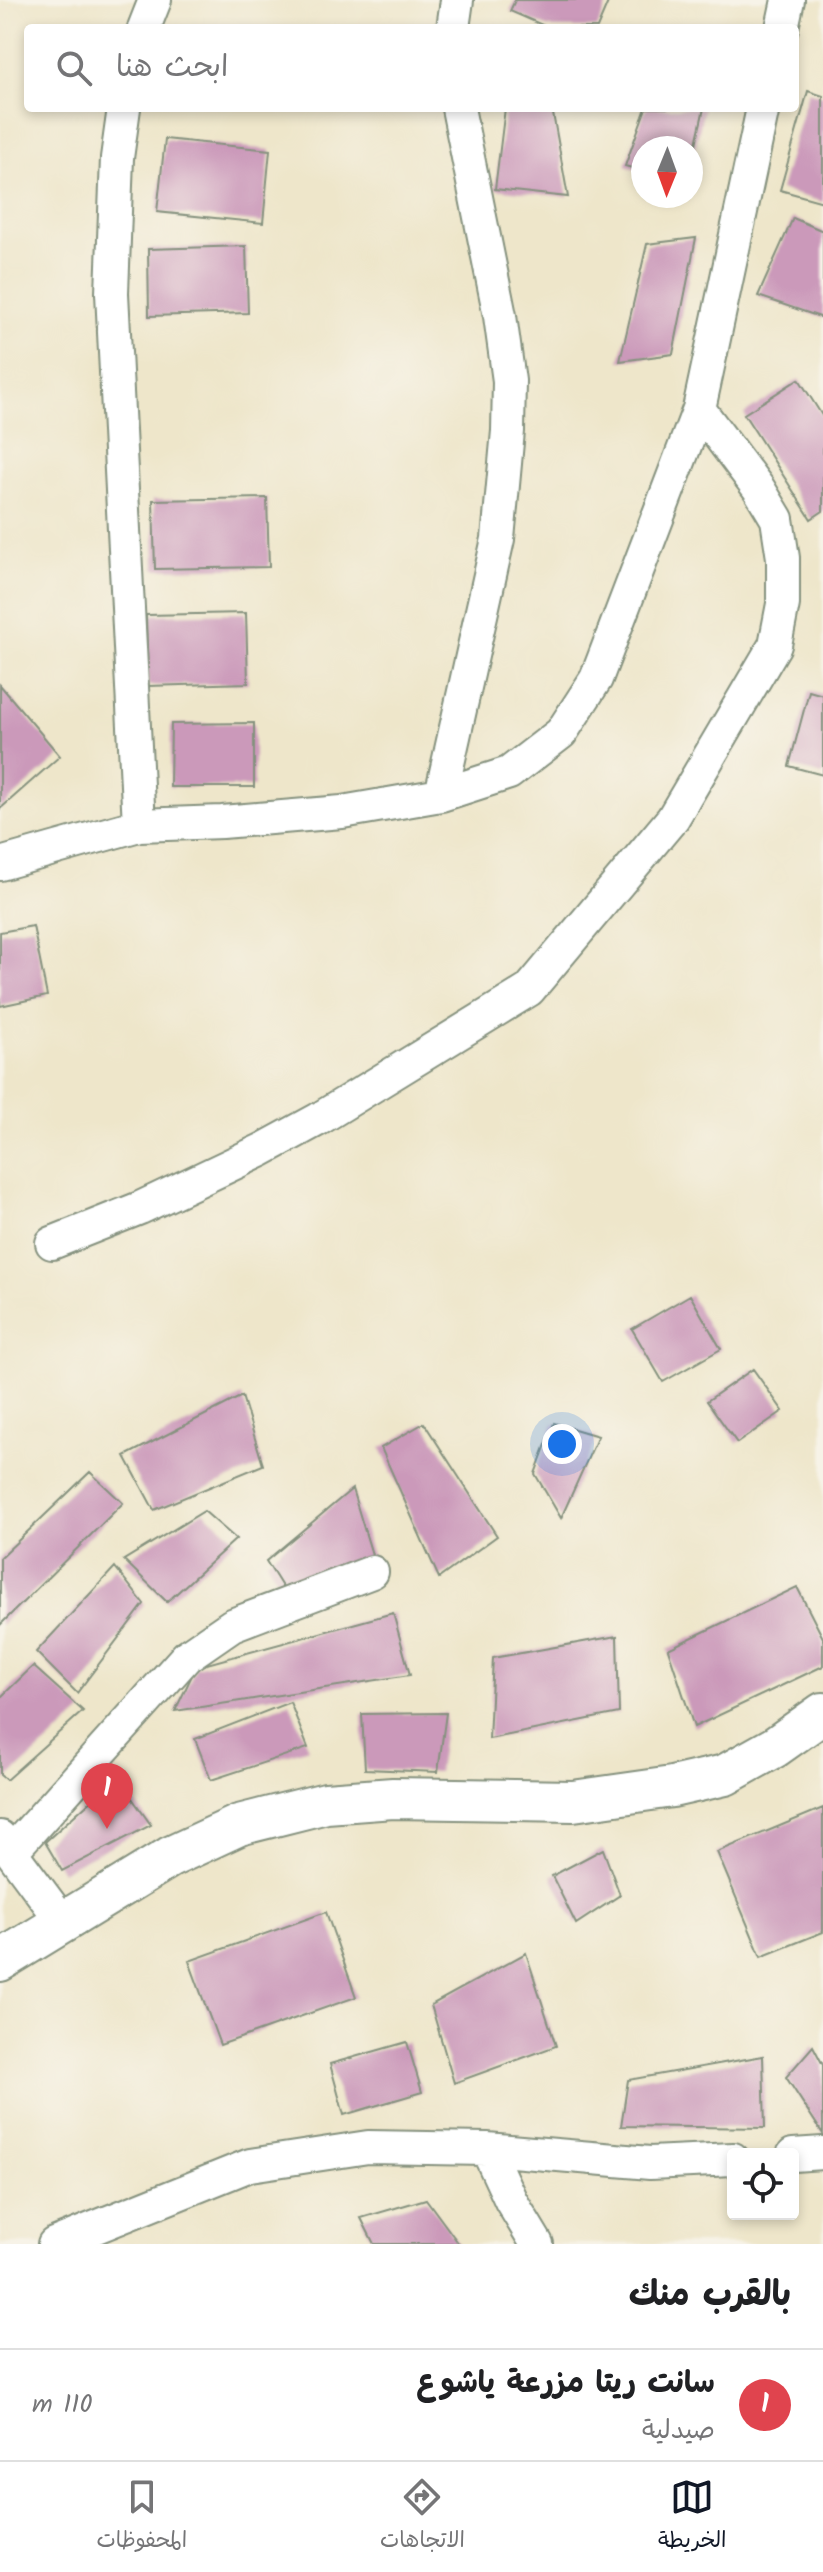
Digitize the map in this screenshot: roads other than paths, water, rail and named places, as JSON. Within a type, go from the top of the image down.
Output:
[{"type":"street","points":[[146,24],[155,0]]},
{"type":"street","points":[[454,24],[457,0]]},
{"type":"street","points":[[783,24],[788,0]]},
{"type":"street","points":[[124,112],[115,188],[112,293],[139,825]]},
{"type":"street","points":[[441,795],[498,539],[508,431],[509,381],[500,316],[459,112]]},
{"type":"street","points":[[0,864],[139,825],[342,812],[441,795],[509,773],[561,733],[596,679],[699,409],[762,112]]},
{"type":"street","points":[[52,1243],[140,1208],[262,1150],[319,1119],[529,990],[673,818],[775,645],[783,604],[783,558],[777,519],[759,489],[699,409]]},
{"type":"street","points":[[63,1922],[6,1845],[187,1656],[232,1625],[372,1572]]},
{"type":"street","points":[[0,1961],[170,1857],[239,1825],[326,1803],[393,1798],[573,1801],[672,1787],[725,1775],[775,1747],[823,1713]]},
{"type":"street","points":[[54,2244],[250,2165],[368,2147],[487,2149],[650,2163],[727,2159]]},
{"type":"street","points":[[487,2149],[511,2201],[537,2244]]},
{"type":"street","points":[[799,2155],[823,2153]]},
{"type":"place","name":"سانت ريتا مزرعة ياشوع","points":[[107,1829]]}]
